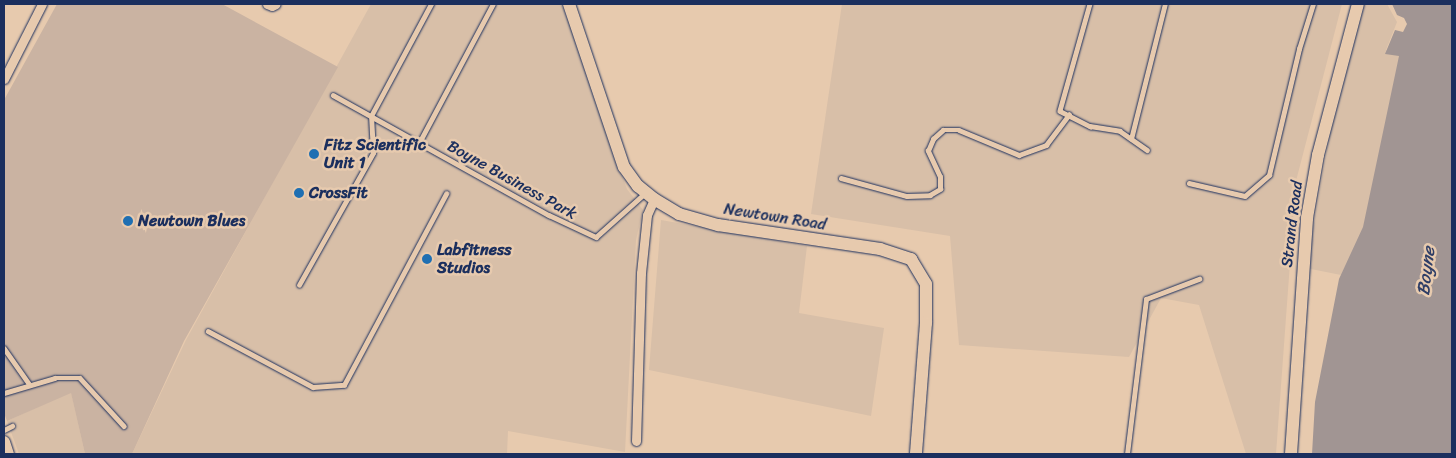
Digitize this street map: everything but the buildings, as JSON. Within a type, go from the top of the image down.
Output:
[{"type":"street","points":[[4,79],[41,4]]},
{"type":"street","points":[[267,4],[272,6],[276,4]]},
{"type":"street","name":"Newtown Road","points":[[568,4],[624,168],[650,196],[678,214],[718,225],[880,249],[911,258],[926,284],[926,323],[916,454]]},
{"type":"street","name":"Strand Road","points":[[1292,454],[1307,218],[1318,155],[1358,4]]},
{"type":"street","points":[[636,441],[641,273],[650,196]]},
{"type":"street","points":[[4,442],[8,454]]},
{"type":"lane","points":[[299,285],[373,152],[371,116],[431,4]]},
{"type":"lane","points":[[419,143],[494,4]]},
{"type":"lane","points":[[1090,4],[1060,111],[1090,126],[1120,131],[1147,150]]},
{"type":"lane","points":[[1131,139],[1165,4]]},
{"type":"lane","points":[[1189,183],[1245,196],[1270,175],[1299,49],[1313,4]]},
{"type":"lane","name":"Boyne Business Park","points":[[333,96],[549,215],[596,237],[650,196]]},
{"type":"lane","points":[[841,178],[907,196],[930,195],[940,189],[940,176],[928,152],[933,139],[943,130],[959,130],[1019,155],[1046,145],[1069,116]]},
{"type":"lane","points":[[208,331],[313,387],[344,385],[446,194]]},
{"type":"lane","points":[[1127,454],[1146,299],[1199,279]]},
{"type":"lane","points":[[4,348],[30,385]]},
{"type":"lane","points":[[4,393],[55,378],[80,378],[124,426]]},
{"type":"lane","points":[[4,430],[12,426]]},
{"type":"shaded area","name":"Newtown Blues","points":[[57,4],[222,4],[338,67],[184,341],[132,454],[85,454],[71,393],[7,421],[4,413],[4,100]]},
{"type":"shaded area","points":[[371,4],[561,4],[576,38],[607,137],[627,189],[643,210],[636,240],[625,452],[508,431],[507,454],[132,454],[186,340]]},
{"type":"shaded area","points":[[842,4],[1342,4],[1296,181],[1276,454],[1246,454],[1199,305],[1161,298],[1129,357],[959,345],[950,236],[811,214]]},
{"type":"shaded area","points":[[1364,4],[1387,4],[1397,22],[1386,50],[1403,56],[1366,225],[1341,275],[1306,268],[1335,105]]},
{"type":"shaded area","points":[[661,220],[807,246],[799,313],[884,328],[871,416],[649,370]]},
{"type":"shaded area","points":[[71,392],[85,454],[19,454],[7,421]]},
{"type":"water","name":"Boyne","points":[[1392,4],[1452,4],[1452,454],[1312,454],[1315,402],[1339,279],[1363,227],[1399,56],[1385,54],[1395,30],[1403,32],[1407,24],[1404,18],[1397,15]]},
{"type":"place","name":"Fitz Scientific Unit 1","points":[[314,154]]},
{"type":"place","name":"CrossFit","points":[[299,193]]},
{"type":"place","name":"Newtown Blues","points":[[128,221]]},
{"type":"place","name":"Labfitness Studios","points":[[427,259]]}]
